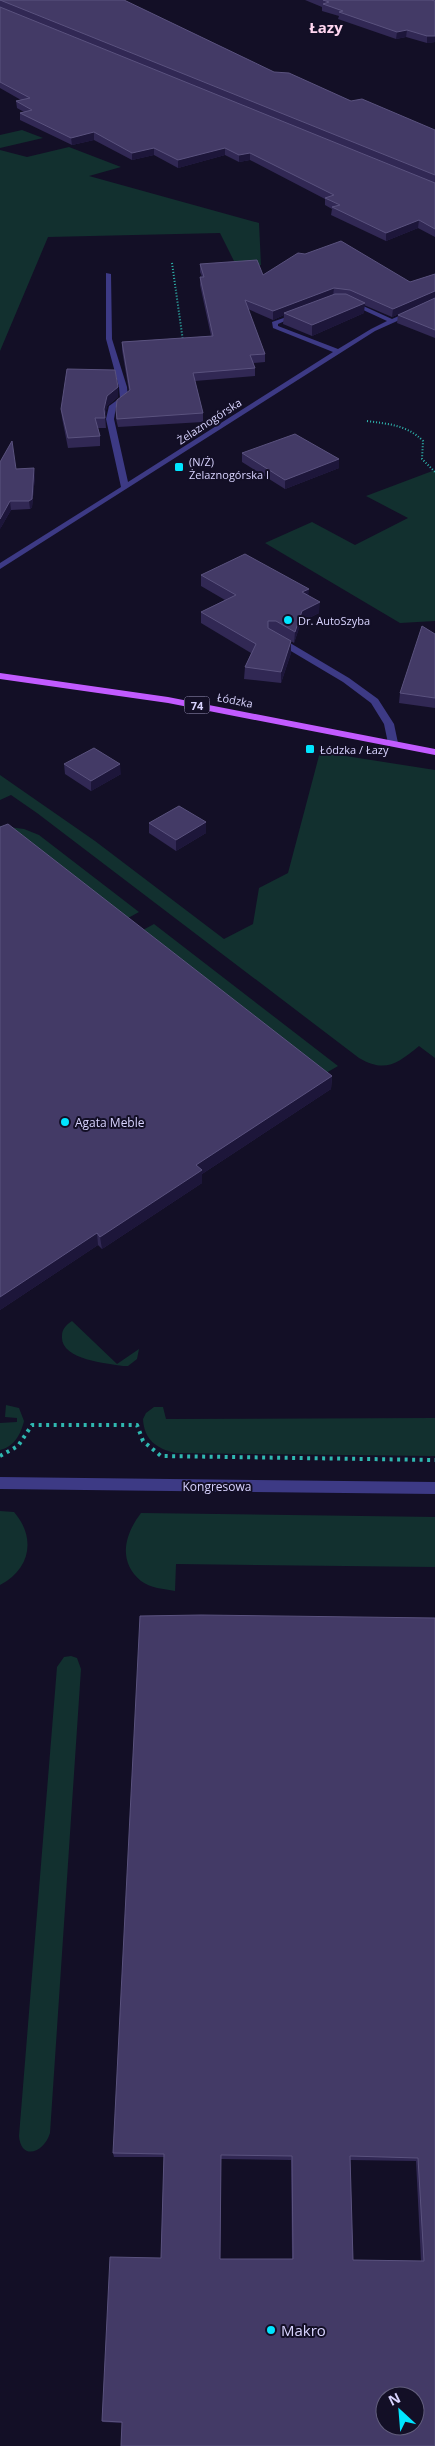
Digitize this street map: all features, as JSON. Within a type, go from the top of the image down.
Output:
[{"type":"main road","name":"Łódzka","points":[[0,676],[168,700],[435,752]]},
{"type":"street","points":[[108,274],[110,339],[123,386],[124,399],[113,406],[110,419],[125,488]]},
{"type":"street","points":[[340,300],[361,306],[392,321]]},
{"type":"street","name":"Żelaznogórska","points":[[0,567],[340,352],[392,321],[435,302]]},
{"type":"street","points":[[308,310],[274,323],[275,328],[340,352]]},
{"type":"street","points":[[272,636],[346,680],[375,701],[389,724],[394,743]]},
{"type":"street","name":"Kongresowa","points":[[0,1483],[435,1488]]},
{"type":"path","points":[[172,263],[184,350]]},
{"type":"path","points":[[368,421],[399,424],[416,434],[423,441],[422,459],[435,472]]},
{"type":"path","points":[[0,1456],[18,1446],[32,1425],[137,1425],[143,1441],[160,1456],[435,1460]]},
{"type":"green space","points":[[22,130],[43,138],[0,148],[0,135]]},
{"type":"green space","points":[[69,147],[121,167],[89,176],[259,223],[261,265],[237,267],[220,233],[48,237],[0,351],[0,150],[27,157]]},
{"type":"green space","points":[[435,470],[435,621],[400,623],[265,543],[312,522],[355,545],[408,518],[366,496]]},
{"type":"green space","points":[[320,752],[435,770],[435,1058],[419,1046],[397,1062],[384,1066],[368,1063],[359,1058],[37,813],[11,795],[0,800],[0,775],[95,841],[224,939],[253,924],[259,888],[288,873]]},
{"type":"green space","points":[[0,826],[24,829],[39,835],[139,912],[119,923],[0,841]]},
{"type":"green space","points":[[154,924],[338,1066],[326,1073],[143,930]]},
{"type":"green space","points":[[72,1321],[117,1364],[139,1349],[137,1359],[128,1366],[123,1366],[96,1362],[76,1355],[63,1344],[62,1336],[65,1327]]},
{"type":"green space","points":[[6,1405],[19,1408],[24,1421],[21,1431],[13,1443],[0,1450],[0,1423],[17,1422],[17,1418],[5,1417]]},
{"type":"green space","points":[[154,1407],[163,1407],[166,1419],[435,1418],[435,1456],[176,1453],[157,1446],[146,1433],[143,1419],[146,1413]]},
{"type":"green space","points":[[0,1511],[14,1512],[21,1522],[27,1542],[27,1552],[18,1570],[0,1585]]},
{"type":"green space","points":[[141,1513],[435,1517],[435,1567],[176,1564],[175,1591],[162,1589],[141,1581],[133,1573],[126,1556],[128,1538],[135,1521]]},
{"type":"green space","points":[[71,1656],[77,1658],[81,1669],[50,2133],[43,2145],[33,2151],[28,2151],[21,2144],[19,2136],[57,1667],[64,1657]]},
{"type":"building","points":[[0,0],[124,0],[274,72],[289,73],[351,101],[362,99],[435,130],[435,175]]},
{"type":"building","points":[[323,0],[435,1],[435,36],[427,36],[407,30],[397,32],[339,12],[343,11],[323,4],[329,2]]},
{"type":"building","points":[[0,7],[435,183],[435,229],[419,220],[386,233],[332,207],[340,205],[325,198],[334,195],[250,153],[239,155],[225,148],[178,160],[154,148],[132,153],[94,132],[71,138],[20,113],[32,110],[16,101],[30,98],[0,82]]},
{"type":"building","points":[[341,241],[410,282],[435,274],[435,291],[393,309],[350,290],[334,288],[273,311],[245,300],[265,354],[250,355],[255,368],[193,373],[203,413],[117,419],[117,400],[130,390],[122,342],[213,336],[200,277],[204,277],[200,264],[257,260],[263,275],[298,253],[305,254]]},
{"type":"building","points":[[335,294],[346,294],[365,303],[312,325],[284,313]]},
{"type":"building","points":[[435,298],[435,330],[398,315]]},
{"type":"building","points":[[67,369],[115,370],[118,387],[107,396],[104,409],[105,418],[95,418],[100,436],[68,438],[61,409]]},
{"type":"building","points":[[295,434],[339,459],[285,480],[242,453]]},
{"type":"building","points":[[12,441],[16,469],[34,468],[32,499],[29,501],[10,501],[0,519],[0,462]]},
{"type":"building","points":[[245,554],[309,589],[302,592],[320,602],[302,611],[295,632],[276,621],[268,621],[268,628],[291,641],[281,672],[245,667],[256,644],[201,612],[236,595],[201,575]]},
{"type":"building","points":[[422,626],[435,634],[435,698],[400,693]]},
{"type":"building","points":[[94,748],[120,764],[91,781],[64,764]]},
{"type":"building","points":[[179,806],[206,822],[176,840],[149,823]]},
{"type":"building","points":[[8,824],[332,1076],[196,1165],[202,1170],[100,1237],[97,1233],[0,1297],[0,827]]},
{"type":"building","points":[[140,1616],[435,1618],[435,2446],[121,2446],[122,2422],[102,2421],[110,2257],[161,2258],[164,2154],[113,2153]],"holes":[[[221,2155],[292,2156],[293,2259],[220,2259]],[[350,2156],[418,2158],[424,2261],[353,2260]]]},
{"type":"place","name":"(N/Ż) Żelaznogórska I","points":[[179,467]]},
{"type":"place","name":"Dr. AutoSzyba","points":[[288,620]]},
{"type":"place","name":"Łódzka / Łazy","points":[[310,749]]},
{"type":"place","name":"Agata Meble","points":[[65,1122]]},
{"type":"place","name":"Makro","points":[[271,2330]]},
{"type":"district","name":"Łazy","points":[[326,27]]}]
